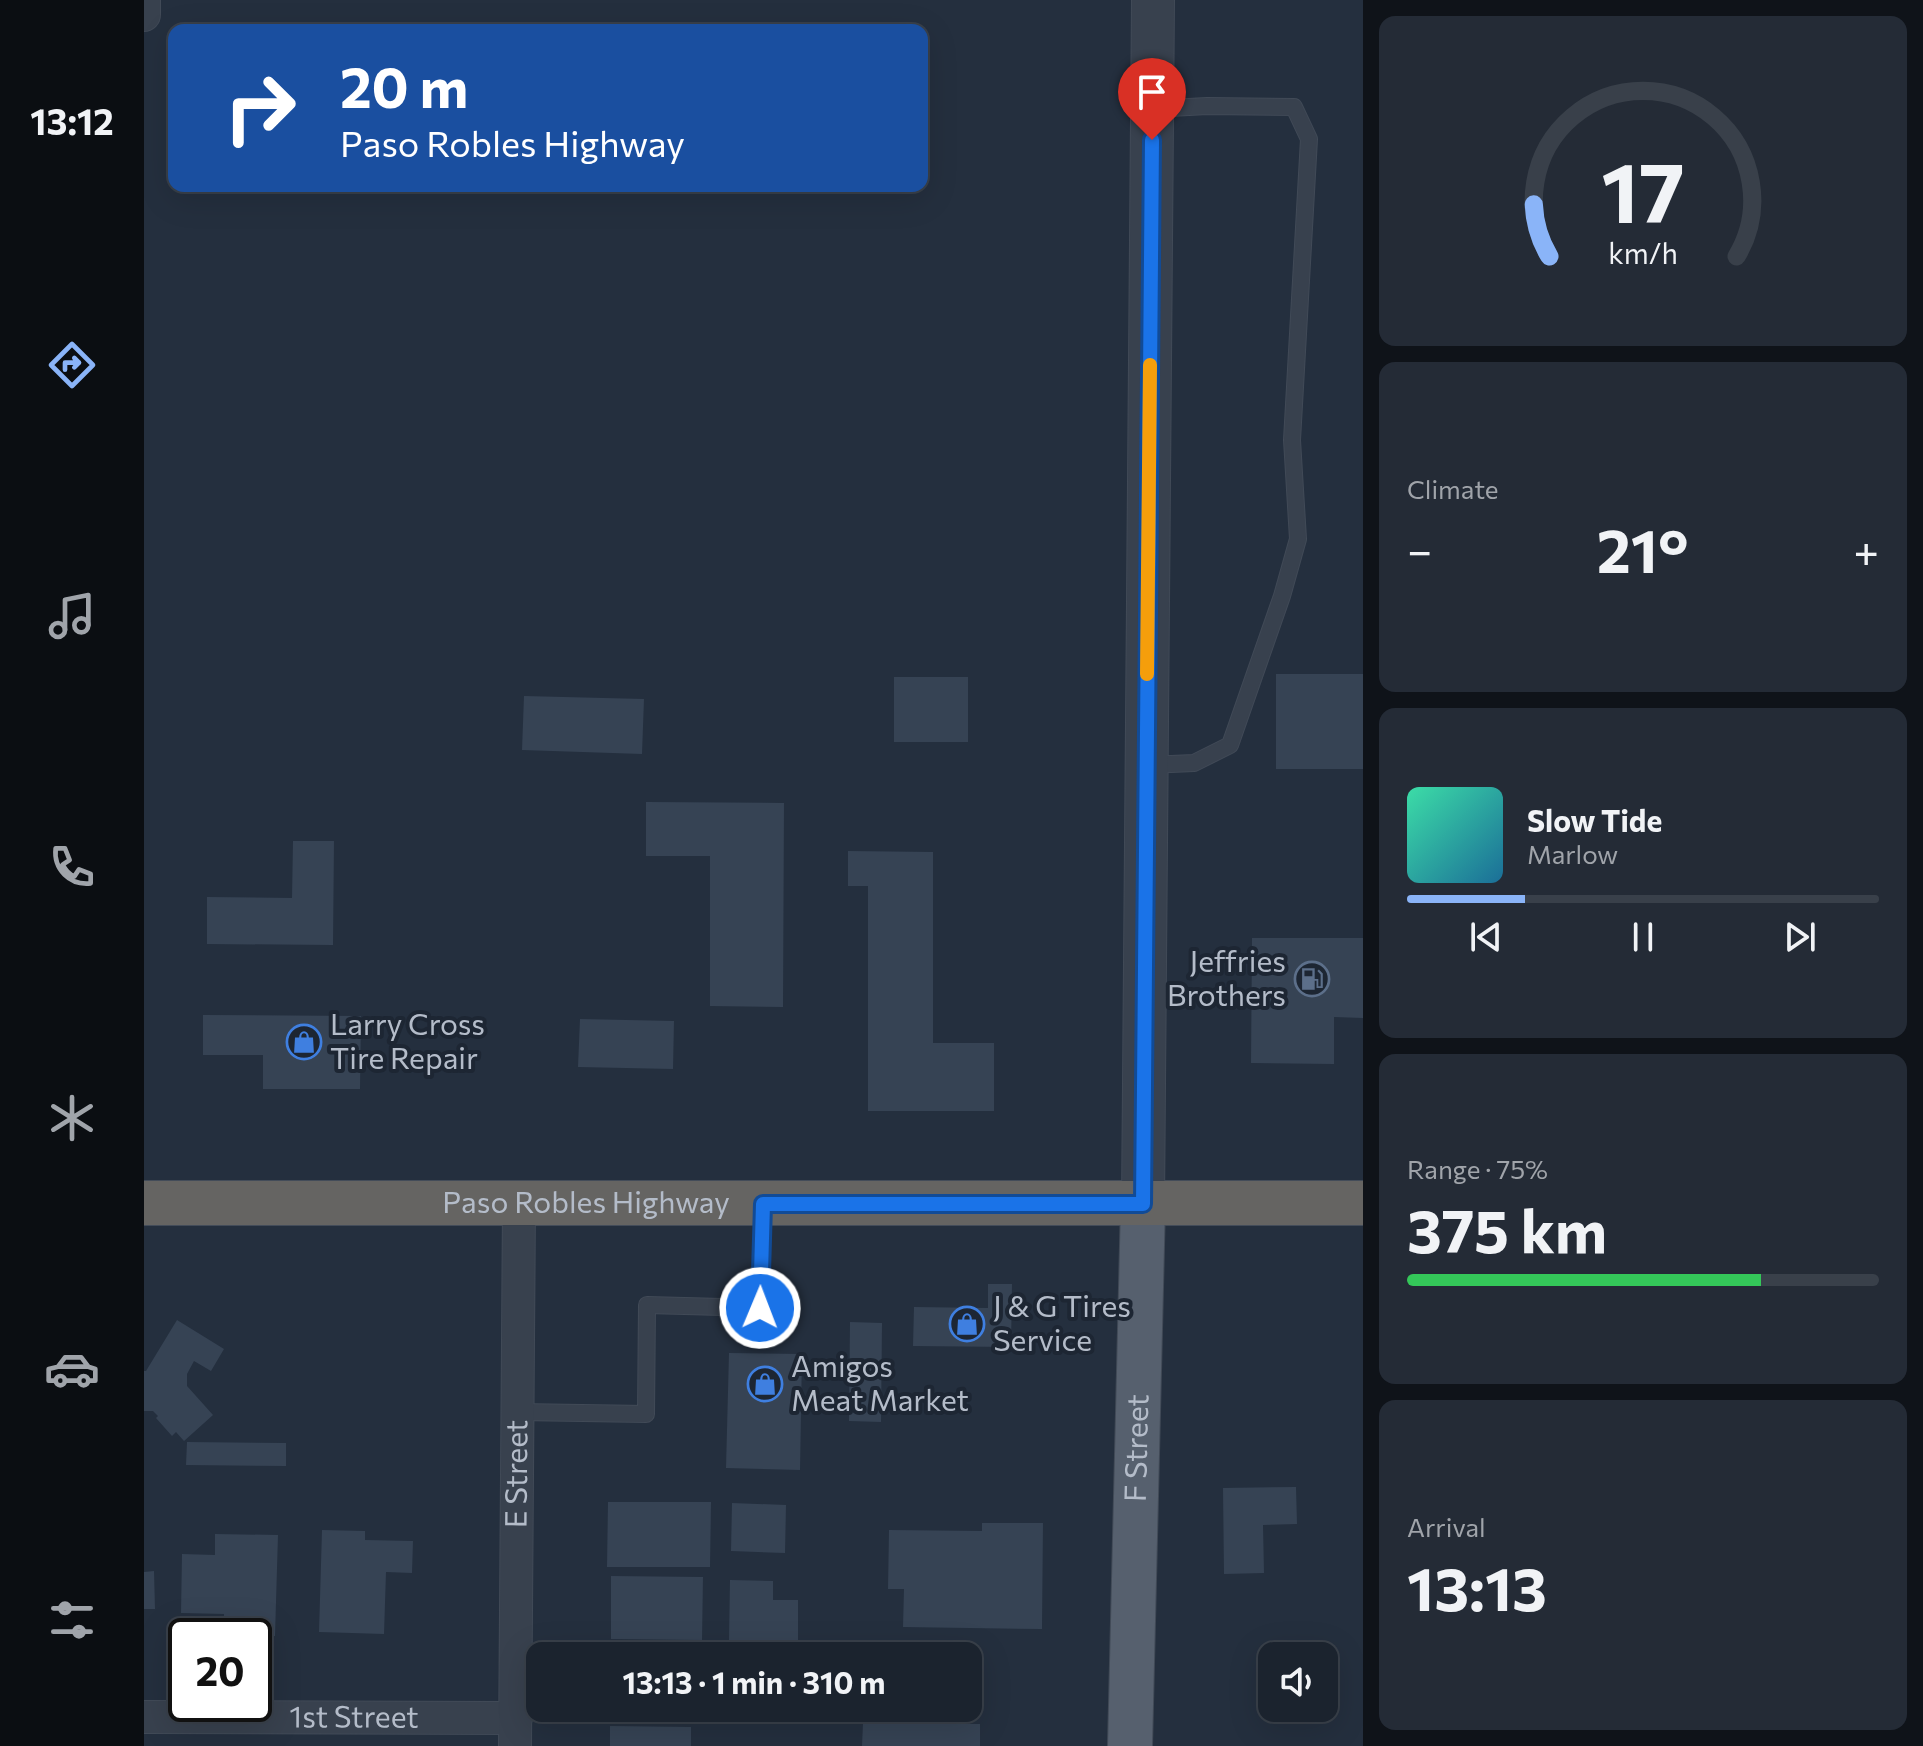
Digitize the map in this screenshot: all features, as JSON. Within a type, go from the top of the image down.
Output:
[{"type":"highway","name":"Paso Robles Highway","points":[[144,1203],[1363,1203]]},
{"type":"main road","name":"F Street","points":[[1130,1746],[1143,1204]]},
{"type":"street","points":[[144,0],[144,15]]},
{"type":"street","name":"F Street","points":[[1143,1204],[1153,0]]},
{"type":"street","name":"E Street","points":[[516,1732],[519,1204]]},
{"type":"street","name":"1st Street","points":[[144,1717],[516,1732]]},
{"type":"lane","points":[[1147,765],[1194,763],[1230,745],[1282,596],[1298,539],[1292,440],[1309,139],[1294,107],[1152,109]]},
{"type":"lane","points":[[518,1412],[646,1414],[647,1305],[760,1308],[763,1204]]},
{"type":"building","points":[[1276,674],[1363,674],[1363,769],[1276,769]]},
{"type":"building","points":[[894,677],[968,677],[968,742],[894,742]]},
{"type":"building","points":[[524,696],[644,699],[642,754],[522,750]]},
{"type":"building","points":[[646,802],[784,803],[783,1007],[710,1006],[710,856],[646,856]]},
{"type":"building","points":[[293,841],[334,841],[333,945],[207,944],[207,897],[292,898]]},
{"type":"building","points":[[848,851],[933,852],[933,1043],[994,1043],[994,1111],[868,1111],[868,886],[848,886]]},
{"type":"building","points":[[1252,938],[1363,938],[1363,1018],[1334,1017],[1334,1064],[1251,1063]]},
{"type":"building","points":[[203,1015],[361,1016],[360,1089],[263,1089],[263,1055],[203,1055]]},
{"type":"building","points":[[580,1019],[674,1021],[673,1069],[578,1067]]},
{"type":"building","points":[[988,1284],[1012,1284],[1011,1347],[913,1346],[914,1307],[988,1308]]},
{"type":"building","points":[[177,1320],[224,1349],[211,1371],[194,1361],[187,1374],[187,1386],[213,1415],[184,1441],[176,1432],[172,1436],[153,1411],[144,1411],[144,1371]]},
{"type":"building","points":[[850,1322],[882,1323],[881,1422],[849,1421]]},
{"type":"building","points":[[729,1353],[802,1354],[800,1470],[726,1468]]},
{"type":"building","points":[[187,1442],[286,1443],[286,1466],[186,1465]]},
{"type":"building","points":[[1296,1487],[1297,1524],[1263,1525],[1264,1573],[1224,1574],[1223,1488]]},
{"type":"building","points":[[608,1502],[711,1502],[710,1567],[607,1567]]},
{"type":"building","points":[[732,1503],[786,1505],[785,1553],[731,1551]]},
{"type":"building","points":[[982,1523],[1043,1523],[1042,1629],[903,1627],[904,1589],[888,1589],[889,1530],[982,1531]]},
{"type":"building","points":[[322,1530],[365,1531],[365,1540],[413,1541],[412,1573],[386,1572],[384,1634],[319,1632]]},
{"type":"building","points":[[215,1534],[278,1535],[275,1636],[272,1636],[272,1618],[224,1618],[224,1614],[181,1613],[182,1554],[215,1555]]},
{"type":"building","points":[[154,1571],[155,1609],[144,1609],[144,1572]]},
{"type":"building","points":[[611,1576],[703,1577],[702,1640],[611,1639]]},
{"type":"building","points":[[730,1580],[773,1581],[773,1600],[798,1600],[798,1641],[729,1640]]},
{"type":"building","points":[[863,1723],[980,1724],[980,1746],[862,1746]]},
{"type":"building","points":[[610,1726],[691,1727],[691,1746],[610,1746]]},
{"type":"slow traffic","points":[[1147,674],[1150,365]]},
{"type":"place","name":"Jeffries Brothers","points":[[1312,979]]},
{"type":"place","name":"Larry Cross Tire Repair","points":[[304,1042]]},
{"type":"place","name":"J & G Tires Service","points":[[967,1324]]},
{"type":"place","name":"Amigos Meat Market","points":[[765,1384]]},
{"type":"route","points":[[760,1308],[763,1204],[1143,1204],[1152,140]]}]
